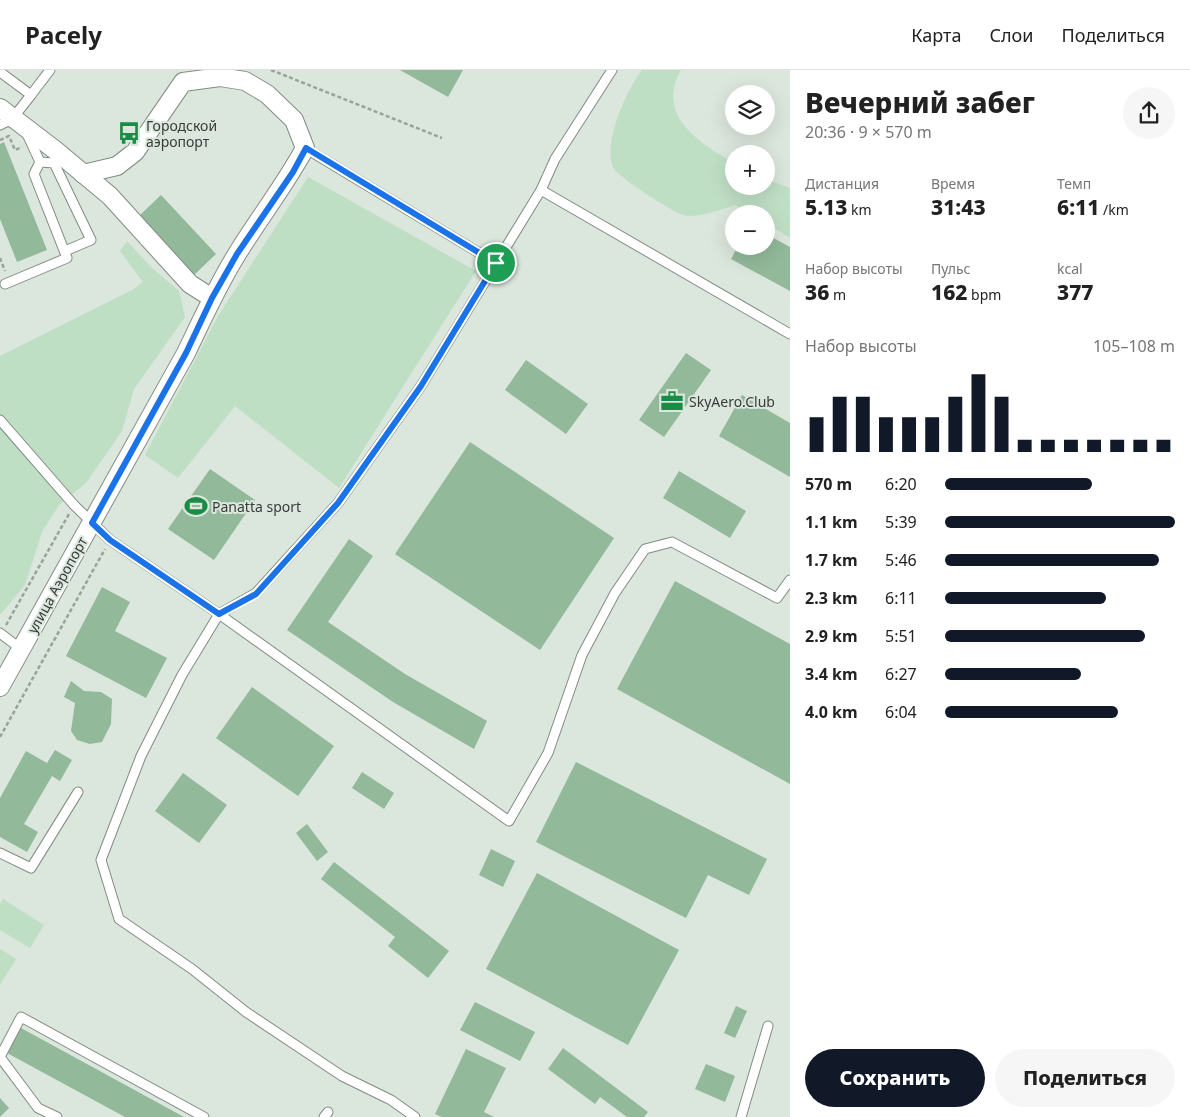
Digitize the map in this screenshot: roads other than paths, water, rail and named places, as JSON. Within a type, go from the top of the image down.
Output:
[{"type":"street","points":[[83,174],[117,166],[135,152],[183,82],[220,77],[245,81],[267,94],[294,120],[306,148]]},
{"type":"street","points":[[4,117],[55,150],[110,196],[190,284],[212,298]]},
{"type":"street","name":"улица Аэропорт","points":[[0,687],[186,353],[212,298],[237,254],[293,172],[306,148]]},
{"type":"lane","points":[[4,284],[67,258],[34,174],[40,162],[29,136],[19,126],[4,117],[30,95],[50,70]]},
{"type":"lane","points":[[415,1117],[391,1100],[342,1076],[246,1012],[192,969],[119,919],[100,860],[141,756],[182,675],[219,614],[256,594],[338,503],[421,386],[541,190],[555,159],[612,70]]},
{"type":"lane","points":[[0,72],[30,95]]},
{"type":"lane","points":[[306,148],[496,263]]},
{"type":"lane","points":[[40,162],[54,163],[91,240],[64,251]]},
{"type":"lane","points":[[541,190],[790,334]]},
{"type":"lane","points":[[0,420],[74,505],[110,540],[219,614],[509,822],[548,753],[582,655],[615,593],[645,549],[672,542],[777,598],[790,580]]},
{"type":"lane","points":[[0,633],[21,649]]},
{"type":"lane","points":[[0,853],[32,868],[78,792]]},
{"type":"lane","points":[[57,1117],[38,1108],[0,1057],[21,1018],[204,1117]]},
{"type":"lane","points":[[742,1117],[768,1026]]},
{"type":"place","name":"Городской аэропорт","points":[[129,133]]},
{"type":"place","name":"SkyAero.Club","points":[[672,401]]},
{"type":"place","name":"Panatta sport","points":[[196,506]]}]
